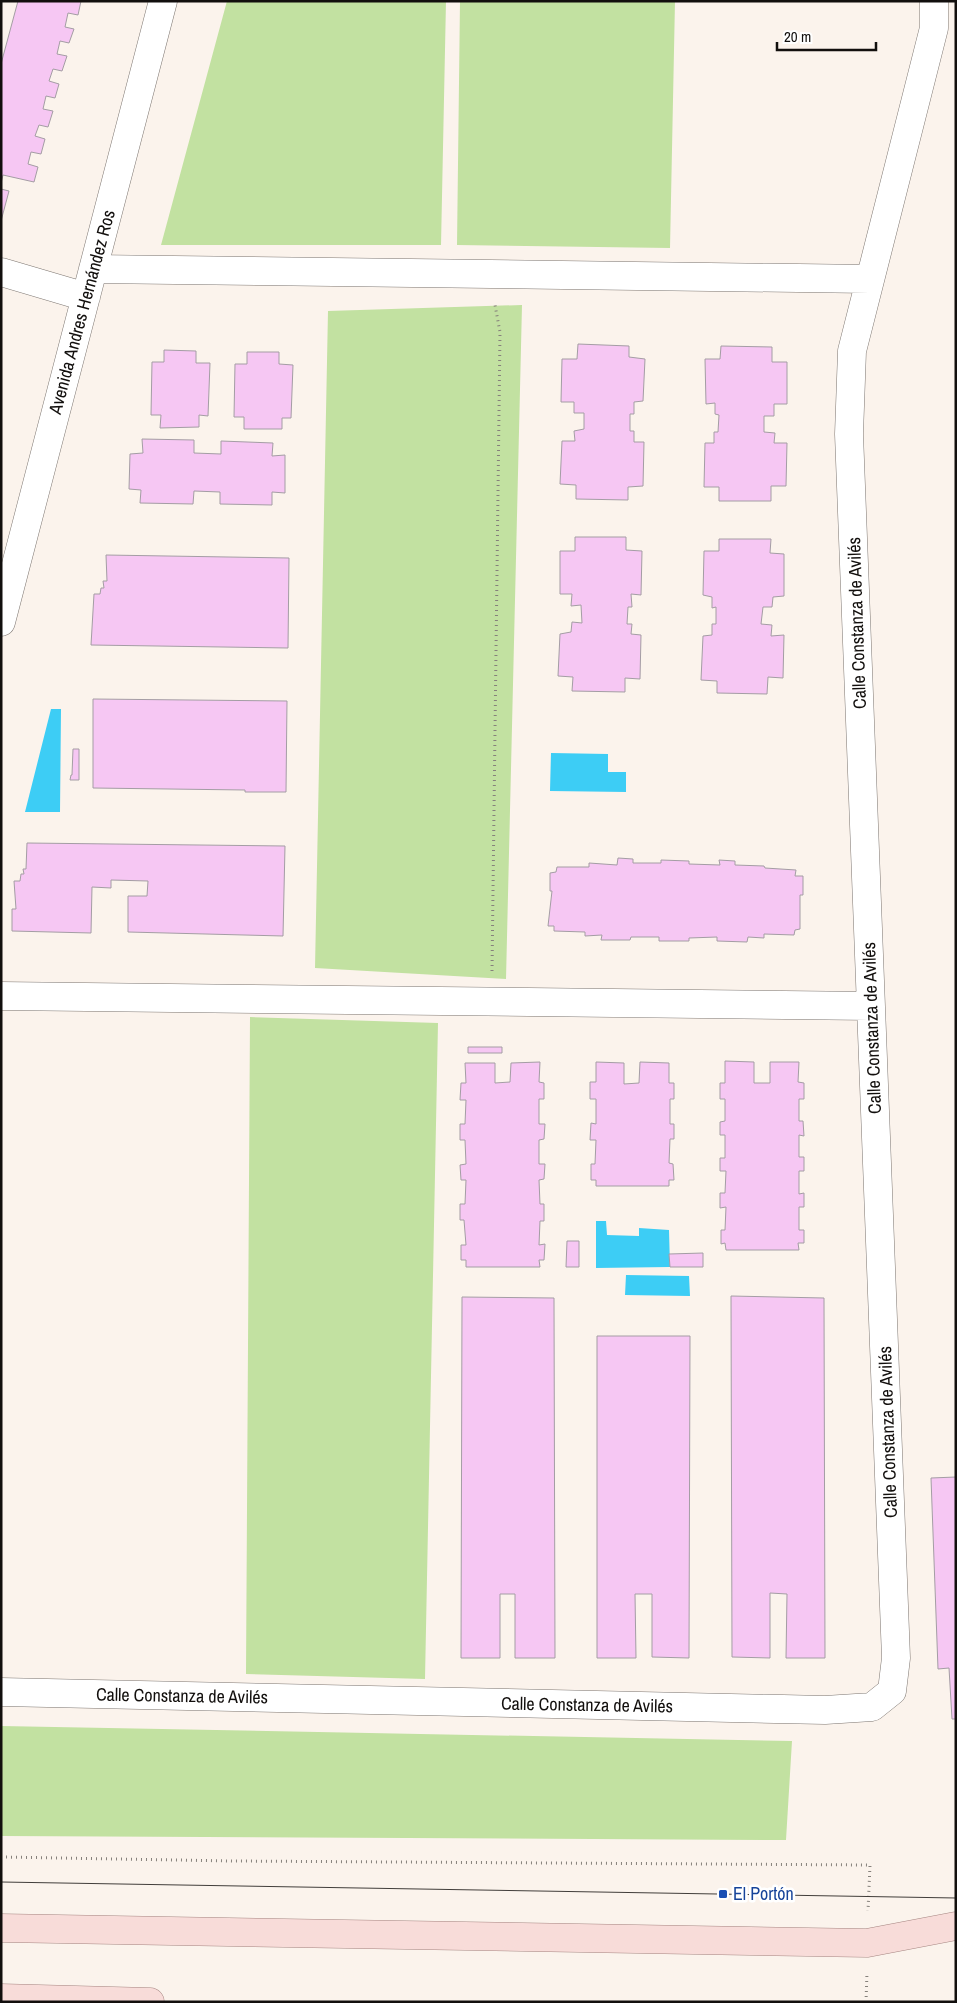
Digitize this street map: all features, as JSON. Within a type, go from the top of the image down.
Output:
[{"type":"main road","points":[[1,1928],[867,1943],[956,1926]]},
{"type":"main road","points":[[1,1998],[150,2002]]},
{"type":"street","name":"Avenida Andres Hernández Ros","points":[[1,622],[163,1]]},
{"type":"street","name":"Calle Constanza de Avilés","points":[[1,1692],[815,1710],[872,1707],[892,1691],[896,1658],[849,434],[852,351],[934,28],[934,1]]},
{"type":"street","points":[[93,269],[870,280]]},
{"type":"street","points":[[1,272],[86,297]]},
{"type":"street","points":[[1,996],[871,1006]]},
{"type":"path","points":[[492,1002],[500,332],[494,298],[494,274]]},
{"type":"path","points":[[1,1857],[243,1861],[870,1865],[866,2002]]},
{"type":"green space","points":[[227,1],[446,1],[441,245],[161,245]]},
{"type":"green space","points":[[460,1],[675,1],[670,248],[457,245]]},
{"type":"green space","points":[[522,305],[506,979],[315,968],[328,311]]},
{"type":"green space","points":[[250,1017],[438,1023],[425,1679],[246,1674]]},
{"type":"green space","points":[[1,1726],[792,1741],[786,1840],[1,1836]]},
{"type":"water","points":[[51,709],[61,709],[60,812],[25,812]]},
{"type":"water","points":[[551,753],[608,754],[608,772],[626,772],[626,792],[550,791]]},
{"type":"water","points":[[596,1221],[606,1221],[607,1235],[639,1236],[639,1228],[669,1230],[670,1267],[596,1268]]},
{"type":"water","points":[[626,1275],[689,1276],[690,1296],[625,1295]]},
{"type":"building","points":[[18,1],[81,1],[78,15],[68,13],[65,27],[74,29],[69,43],[60,41],[57,54],[67,56],[62,71],[53,69],[49,81],[59,84],[55,98],[46,96],[43,109],[53,111],[48,127],[39,125],[35,136],[45,139],[41,154],[31,152],[28,164],[38,167],[34,182],[3,175],[1,183],[1,64]]},
{"type":"building","points":[[1,189],[9,191],[1,221]]},
{"type":"building","points":[[578,344],[629,346],[629,357],[645,359],[643,401],[634,402],[634,414],[630,414],[630,431],[634,431],[634,442],[644,442],[643,486],[628,487],[628,500],[576,499],[576,485],[560,484],[562,441],[575,441],[574,431],[584,429],[584,413],[574,413],[574,402],[561,402],[562,359],[577,359]]},
{"type":"building","points":[[721,346],[772,347],[772,362],[787,362],[787,404],[774,404],[774,416],[764,416],[764,432],[775,433],[774,443],[787,443],[786,486],[771,486],[771,501],[719,501],[719,487],[704,487],[705,443],[714,443],[714,432],[718,432],[719,415],[715,414],[715,403],[706,404],[705,359],[720,359]]},
{"type":"building","points":[[164,350],[196,351],[196,363],[210,363],[208,416],[199,415],[199,427],[160,428],[161,415],[151,415],[152,362],[164,362]]},
{"type":"building","points":[[247,352],[279,352],[279,364],[293,365],[291,418],[282,418],[282,429],[244,429],[244,417],[234,417],[235,364],[247,364]]},
{"type":"building","points":[[142,439],[194,440],[194,453],[221,454],[221,441],[273,443],[272,456],[285,455],[285,493],[272,492],[272,505],[220,504],[220,492],[194,491],[193,504],[140,503],[141,490],[129,489],[130,454],[143,453]]},
{"type":"building","points":[[575,537],[626,537],[626,550],[642,551],[641,595],[631,594],[632,607],[628,607],[627,624],[632,624],[631,634],[641,635],[640,679],[625,678],[625,692],[572,691],[573,677],[558,676],[560,634],[571,632],[572,622],[582,623],[581,605],[571,606],[572,594],[560,594],[560,551],[575,551]]},
{"type":"building","points":[[719,539],[771,539],[770,553],[784,554],[784,596],[773,597],[772,607],[763,607],[761,624],[772,625],[771,636],[784,635],[783,678],[768,677],[767,694],[717,693],[717,681],[701,680],[703,636],[712,635],[712,624],[716,624],[716,607],[712,608],[712,597],[703,595],[704,551],[719,551]]},
{"type":"building","points":[[106,555],[289,558],[288,648],[91,645],[94,594],[100,594],[101,588],[104,588],[103,581],[107,581]]},
{"type":"building","points":[[93,699],[287,701],[286,792],[93,788]]},
{"type":"building","points":[[73,749],[79,749],[79,780],[70,780],[72,775]]},
{"type":"building","points":[[27,843],[285,846],[283,936],[128,932],[128,896],[147,896],[148,881],[111,880],[111,888],[92,887],[91,933],[12,931],[12,909],[16,909],[14,881],[20,881],[21,874],[24,874],[23,869],[26,869]]},
{"type":"building","points":[[618,858],[633,859],[633,863],[661,863],[661,860],[689,861],[689,864],[720,865],[719,860],[735,861],[735,865],[796,870],[795,876],[803,876],[803,895],[800,895],[800,929],[795,930],[794,935],[764,934],[764,938],[748,937],[747,942],[717,941],[717,937],[689,938],[689,941],[659,941],[659,937],[601,940],[602,935],[585,936],[585,932],[554,931],[554,926],[548,926],[552,891],[550,891],[550,873],[556,872],[557,867],[589,867],[589,863],[617,865]]},
{"type":"building","points":[[468,1047],[502,1047],[502,1053],[468,1053]]},
{"type":"building","points":[[725,1061],[754,1062],[754,1083],[770,1083],[770,1062],[799,1062],[798,1082],[804,1083],[804,1099],[799,1099],[799,1121],[803,1121],[804,1136],[799,1135],[799,1157],[804,1157],[804,1171],[799,1171],[799,1194],[804,1193],[804,1207],[799,1207],[799,1230],[804,1230],[804,1243],[798,1243],[799,1250],[726,1250],[725,1243],[721,1244],[721,1230],[725,1230],[726,1207],[720,1208],[720,1193],[725,1193],[726,1171],[720,1171],[720,1158],[725,1158],[725,1135],[720,1135],[720,1122],[725,1121],[725,1099],[720,1099],[720,1083],[725,1083]]},
{"type":"building","points":[[540,1062],[539,1082],[544,1083],[544,1099],[539,1099],[539,1124],[545,1124],[544,1139],[539,1140],[539,1164],[545,1164],[544,1179],[539,1180],[540,1204],[544,1204],[544,1221],[540,1221],[539,1245],[545,1244],[544,1260],[539,1260],[540,1267],[466,1267],[466,1260],[461,1260],[461,1245],[466,1245],[464,1220],[460,1220],[460,1204],[465,1204],[466,1180],[461,1180],[460,1165],[466,1164],[465,1140],[460,1140],[460,1124],[465,1124],[466,1100],[460,1100],[461,1083],[466,1083],[465,1063],[495,1063],[495,1083],[510,1082],[511,1063]]},
{"type":"building","points":[[596,1062],[624,1063],[624,1084],[639,1083],[640,1062],[669,1063],[669,1083],[674,1083],[674,1099],[670,1099],[670,1124],[674,1124],[674,1139],[670,1139],[669,1163],[673,1164],[674,1180],[669,1180],[669,1186],[596,1186],[596,1180],[591,1180],[591,1164],[595,1164],[596,1140],[590,1140],[591,1123],[596,1124],[596,1099],[590,1099],[590,1082],[596,1082]]},
{"type":"building","points":[[567,1241],[579,1241],[579,1267],[566,1267]]},
{"type":"building","points":[[703,1253],[703,1267],[670,1267],[669,1254]]},
{"type":"building","points":[[731,1296],[824,1298],[825,1658],[786,1658],[787,1594],[770,1593],[770,1658],[732,1657]]},
{"type":"building","points":[[462,1297],[554,1298],[555,1658],[515,1658],[515,1594],[500,1594],[500,1658],[461,1658]]},
{"type":"building","points":[[597,1336],[690,1336],[689,1658],[652,1657],[652,1594],[635,1594],[636,1658],[597,1658]]},
{"type":"building","points":[[956,1477],[956,1719],[952,1719],[949,1668],[938,1669],[931,1478]]},
{"type":"tram line","points":[[1,1882],[956,1898]]},
{"type":"place","name":"El Portón","points":[[723,1894]]}]
